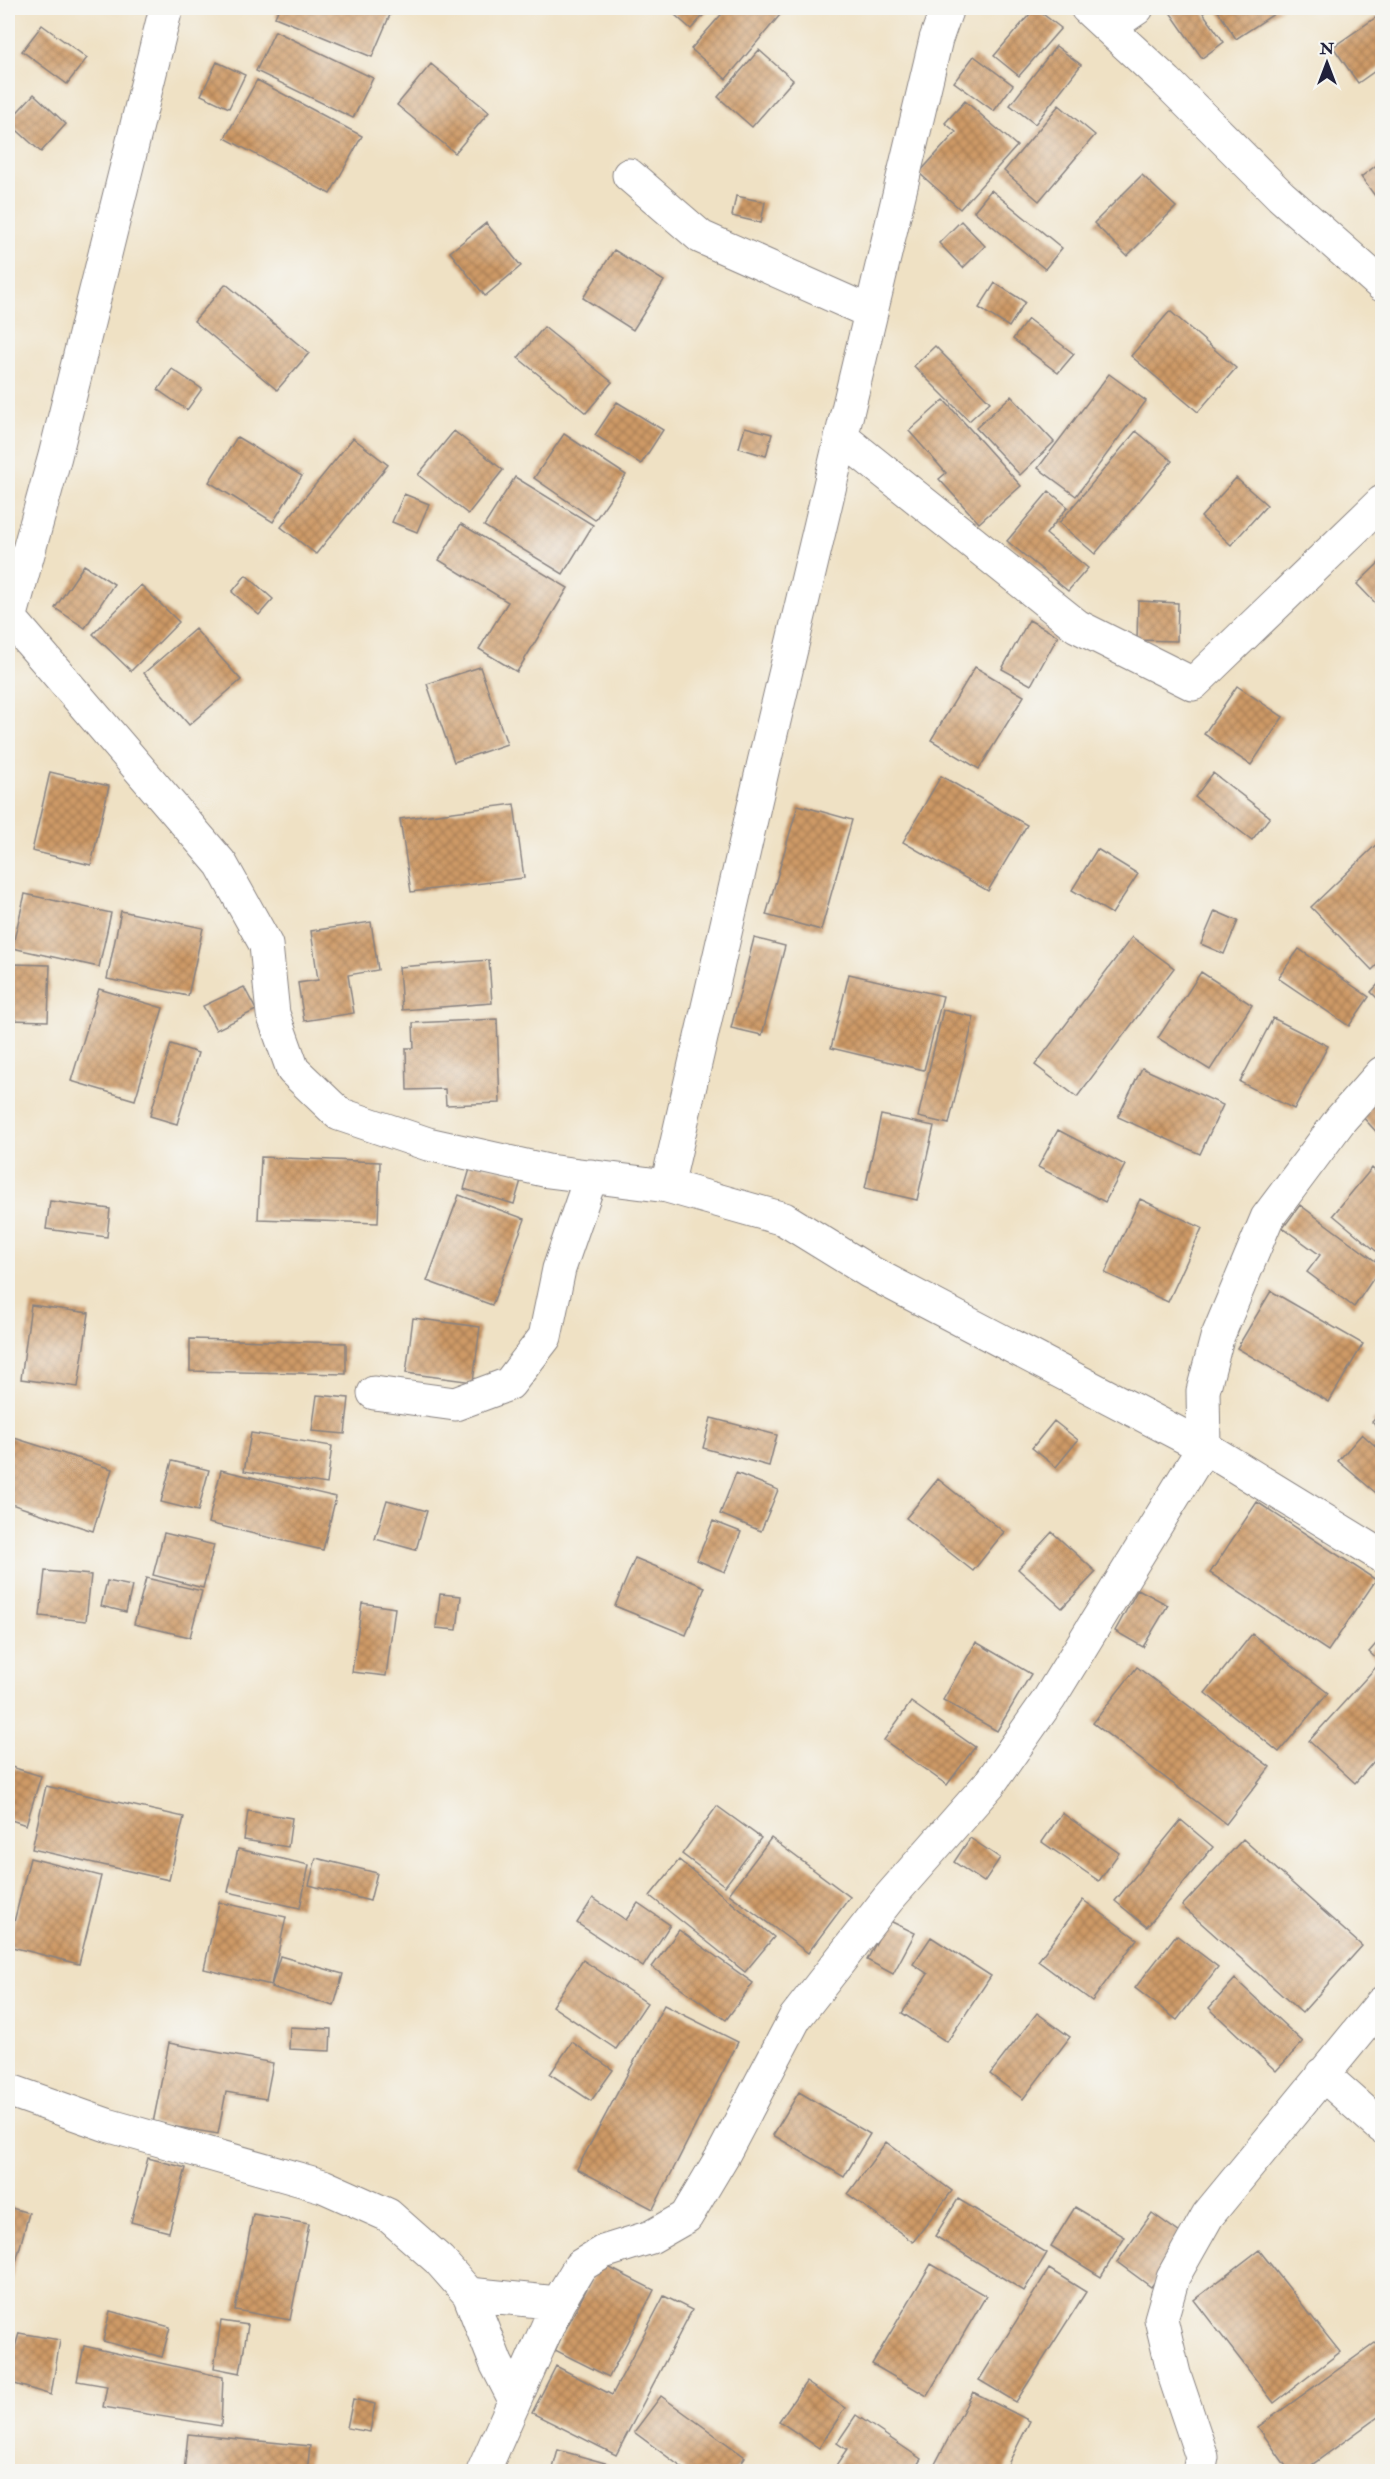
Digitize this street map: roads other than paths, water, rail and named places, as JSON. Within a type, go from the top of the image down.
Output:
[{"type":"street","points":[[166,8],[55,456],[8,622],[221,864],[266,945],[273,1014],[293,1070],[339,1114],[428,1144],[548,1171],[667,1186],[784,1219],[870,1272],[1204,1447],[1383,1556]]},
{"type":"street","points":[[667,1186],[870,312],[936,39],[947,8]]},
{"type":"street","points":[[1098,17],[1137,8]]},
{"type":"street","points":[[1098,17],[1281,196],[1383,285]]},
{"type":"street","points":[[629,175],[701,237],[870,312]]},
{"type":"street","points":[[841,437],[1077,626],[1193,684],[1383,502]]},
{"type":"street","points":[[483,2472],[558,2303],[580,2266],[603,2252],[651,2237],[686,2217],[723,2155],[795,2018],[888,1899],[990,1783],[1049,1699],[1204,1447],[1203,1391],[1217,1338],[1267,1218],[1341,1119],[1383,1073]]},
{"type":"street","points":[[374,1393],[455,1404],[509,1384],[545,1337],[559,1269],[591,1176]]},
{"type":"street","points":[[1199,2472],[1202,2457],[1174,2374],[1161,2319],[1173,2277],[1208,2215],[1322,2074],[1383,2003]]},
{"type":"street","points":[[1322,2074],[1383,2127]]},
{"type":"street","points":[[8,2090],[107,2125],[323,2186],[388,2215],[439,2260],[469,2295],[496,2363],[514,2398]]},
{"type":"street","points":[[469,2295],[558,2303]]}]
